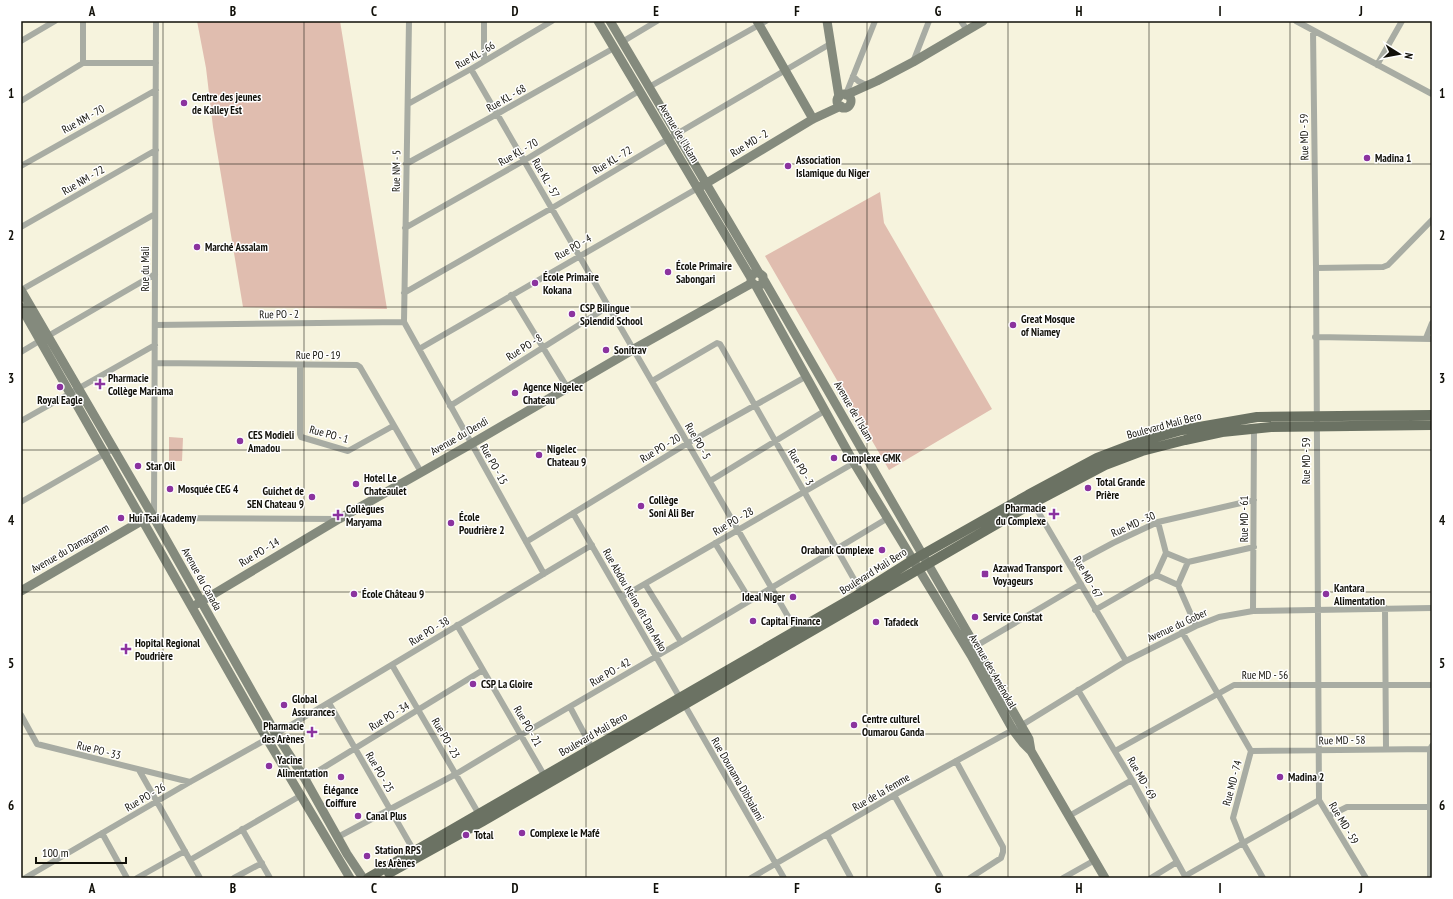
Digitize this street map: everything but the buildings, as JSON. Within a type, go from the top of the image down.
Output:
[{"type":"main road","name":"Boulevard Mali Bero","points":[[381,878],[481,817],[864,596],[919,569],[926,559],[1053,487],[1097,458],[1139,442],[1182,430],[1257,417],[1316,422]]},
{"type":"main road","name":"Boulevard Mali Bero","points":[[864,596],[913,560],[926,559],[1033,503],[1053,487],[1142,451],[1185,440],[1254,428],[1316,422],[1428,420]]},
{"type":"main road","name":"Boulevard Mali Bero","points":[[368,878],[414,851],[481,817],[544,775],[682,701]]},
{"type":"street","points":[[21,40],[55,21]]},
{"type":"street","points":[[82,63],[83,21]]},
{"type":"street","name":"Rue du Mali","points":[[154,518],[156,21]]},
{"type":"street","name":"Rue NM - 5","points":[[404,322],[409,21]]},
{"type":"street","points":[[484,21],[484,61]]},
{"type":"street","name":"Rue KL - 66","points":[[408,104],[552,21]]},
{"type":"street","name":"Avenue de l'Islam","points":[[598,21],[668,138],[762,276],[926,559]]},
{"type":"street","name":"Avenue de l'Islam","points":[[610,21],[677,134],[702,186],[753,282],[826,410],[854,463],[913,560]]},
{"type":"street","points":[[622,42],[657,21]]},
{"type":"street","points":[[827,21],[836,82],[843,98]]},
{"type":"street","points":[[843,98],[875,21]]},
{"type":"street","points":[[913,62],[929,21]]},
{"type":"street","points":[[961,21],[967,30]]},
{"type":"street","name":"Rue MD - 2","points":[[843,98],[913,62],[983,21]]},
{"type":"street","points":[[1296,21],[1312,31],[1432,94]]},
{"type":"street","points":[[1378,65],[1402,21]]},
{"type":"street","points":[[649,87],[761,22],[785,70],[813,119]]},
{"type":"street","name":"Rue MD - 59","points":[[1312,31],[1316,268],[1315,337],[1319,800],[1366,878]]},
{"type":"street","name":"Rue KL - 72","points":[[404,293],[552,208],[668,138],[830,44]]},
{"type":"street","name":"Rue KL - 68","points":[[406,164],[614,48]]},
{"type":"street","points":[[21,101],[82,63],[156,63]]},
{"type":"street","name":"Rue KL - 57","points":[[471,69],[580,255]]},
{"type":"street","points":[[853,76],[858,81],[866,85]]},
{"type":"street","name":"Rue MD - 2","points":[[702,186],[813,119],[843,98],[866,85],[878,81]]},
{"type":"street","name":"Rue NM - 70","points":[[21,166],[156,90]]},
{"type":"street","name":"Rue KL - 70","points":[[405,228],[525,160],[639,91]]},
{"type":"street","name":"Rue NM - 72","points":[[21,227],[156,150]]},
{"type":"street","name":"Rue PO - 4","points":[[418,349],[702,186]]},
{"type":"street","points":[[21,290],[155,214]]},
{"type":"street","points":[[1316,268],[1383,267],[1388,265],[1432,220]]},
{"type":"street","name":"Rue PO - 5","points":[[580,255],[798,634]]},
{"type":"street","name":"Avenue du Dendi","points":[[154,518],[338,519],[753,282],[754,273],[762,276]]},
{"type":"street","points":[[21,352],[155,274]]},
{"type":"street","name":"Avenue du Canada","points":[[21,290],[44,338],[109,452],[143,520],[267,739],[350,878]]},
{"type":"street","points":[[511,295],[567,388]]},
{"type":"street","name":"Rue PO - 8","points":[[450,406],[609,306]]},
{"type":"street","name":"Avenue du Canada","points":[[21,307],[44,338]]},
{"type":"street","name":"Rue PO - 2","points":[[155,325],[404,322]]},
{"type":"street","name":"Rue PO - 15","points":[[404,322],[544,574]]},
{"type":"street","points":[[1315,337],[1429,338],[1432,323]]},
{"type":"street","name":"Rue PO - 3","points":[[652,381],[717,343],[720,344],[864,596]]},
{"type":"street","points":[[21,421],[155,345]]},
{"type":"street","name":"Rue PO - 19","points":[[155,363],[354,365],[360,367],[421,472]]},
{"type":"street","name":"Rue PO - 1","points":[[300,365],[301,437],[348,451],[393,426]]},
{"type":"street","name":"Rue PO - 20","points":[[526,542],[688,443],[807,376]]},
{"type":"street","points":[[710,481],[826,410]]},
{"type":"street","name":"Rue MD - 61","points":[[1253,611],[1254,428]]},
{"type":"street","points":[[21,502],[109,452]]},
{"type":"street","name":"Avenue du Canada","points":[[109,452],[154,518],[276,734],[347,854],[363,878]]},
{"type":"street","name":"Rue PO - 28","points":[[622,597],[854,463]]},
{"type":"street","name":"Rue MD - 30","points":[[1070,566],[1113,543],[1158,522],[1254,500]]},
{"type":"street","name":"Rue MD - 67","points":[[1033,503],[1126,661]]},
{"type":"street","name":"Rue Abdou Neino dit Dan Anko","points":[[573,513],[682,701]]},
{"type":"street","name":"Avenue du Damagaram","points":[[21,591],[143,520],[154,518]]},
{"type":"street","name":"Rue PO - 42","points":[[338,837],[456,774],[656,657],[888,518]]},
{"type":"street","name":"Rue PO - 14","points":[[192,606],[338,519]]},
{"type":"street","points":[[1095,610],[1156,575],[1166,553],[1158,522]]},
{"type":"street","points":[[715,543],[750,600]]},
{"type":"street","name":"Rue PO - 38","points":[[276,734],[592,545]]},
{"type":"street","points":[[1166,553],[1188,562],[1254,547]]},
{"type":"street","name":"Avenue des Aménokal","points":[[926,559],[960,628]]},
{"type":"street","name":"Avenue des Aménokal","points":[[913,560],[976,652],[1022,725],[1029,739],[1031,750],[1106,878]]},
{"type":"street","points":[[1178,585],[1188,562]]},
{"type":"street","points":[[1156,575],[1178,585],[1196,626]]},
{"type":"street","points":[[645,584],[681,642]]},
{"type":"street","points":[[976,652],[1081,584]]},
{"type":"street","points":[[1385,608],[1386,749]]},
{"type":"street","name":"Avenue du Gober","points":[[1022,725],[1126,661],[1182,632],[1219,617],[1253,611],[1432,608]]},
{"type":"street","name":"Rue PO - 21","points":[[458,625],[544,775]]},
{"type":"street","name":"Rue MD - 74","points":[[1182,632],[1251,751],[1233,818],[1243,843],[1263,878]]},
{"type":"street","name":"Avenue des Aménokal","points":[[976,652],[1013,730],[1023,744],[1031,750]]},
{"type":"street","name":"Rue PO - 23","points":[[392,665],[481,817]]},
{"type":"street","name":"Rue PO - 34","points":[[304,779],[484,670]]},
{"type":"street","name":"Rue MD - 56","points":[[1115,751],[1234,685],[1432,685]]},
{"type":"street","name":"Rue MD - 69","points":[[1078,690],[1132,780],[1185,877]]},
{"type":"street","name":"Rue Dounama Dibbalami","points":[[682,701],[784,878]]},
{"type":"street","name":"Rue PO - 25","points":[[328,702],[414,851]]},
{"type":"street","points":[[570,707],[592,748]]},
{"type":"street","name":"Rue PO - 33","points":[[22,718],[37,744],[190,782]]},
{"type":"street","name":"Rue de la femme","points":[[751,878],[894,795],[1022,725]]},
{"type":"street","name":"Rue PO - 26","points":[[25,878],[276,734]]},
{"type":"street","points":[[1430,878],[1431,747]]},
{"type":"street","name":"Rue MD - 58","points":[[1251,751],[1431,747]]},
{"type":"street","points":[[956,761],[1003,847],[1001,858],[970,878]]},
{"type":"street","points":[[139,770],[200,878]]},
{"type":"street","points":[[1069,816],[1132,780]]},
{"type":"street","points":[[894,795],[941,878]]},
{"type":"street","points":[[190,860],[300,796]]},
{"type":"street","points":[[1185,877],[1319,800]]},
{"type":"street","points":[[1329,816],[1347,807],[1431,807]]},
{"type":"street","points":[[242,829],[270,878]]},
{"type":"street","points":[[102,833],[127,878]]},
{"type":"street","points":[[827,834],[852,878]]},
{"type":"street","points":[[137,878],[185,851]]},
{"type":"street","points":[[1064,878],[1095,860]]},
{"type":"street","points":[[1151,878],[1177,862]]},
{"type":"street","points":[[234,878],[262,863]]},
{"type":"street","points":[[37,871],[41,878]]},
{"type":"shaded area","points":[[197,21],[340,21],[387,309],[243,307],[213,127],[206,68]]},
{"type":"shaded area","points":[[880,192],[884,223],[992,409],[889,470],[765,256]]},
{"type":"shaded area","points":[[169,437],[183,438],[182,461],[169,461]]},
{"type":"place","name":"Centre des jeunes de Kalley Est","points":[[184,103]]},
{"type":"place","name":"Madina 1","points":[[1367,158]]},
{"type":"place","name":"Association Islamique du Niger","points":[[788,166]]},
{"type":"place","name":"Marché Assalam","points":[[197,247]]},
{"type":"place","name":"École Primaire Sabongari","points":[[668,272]]},
{"type":"place","name":"École Primaire Kokana","points":[[535,283]]},
{"type":"place","name":"CSP Bilingue Splendid School","points":[[572,314]]},
{"type":"place","name":"Great Mosque of Niamey","points":[[1013,325]]},
{"type":"place","name":"Sonitrav","points":[[606,350]]},
{"type":"place","name":"Pharmacie Collège Mariama","points":[[100,384]]},
{"type":"place","name":"Royal Eagle","points":[[60,387]]},
{"type":"place","name":"Agence Nigelec Chateau","points":[[515,393]]},
{"type":"place","name":"CES Modieli Amadou","points":[[240,441]]},
{"type":"place","name":"Nigelec Chateau 9","points":[[539,455]]},
{"type":"place","name":"Complexe GMK","points":[[834,458]]},
{"type":"place","name":"Star Oil","points":[[138,466]]},
{"type":"place","name":"Hotel Le Chateaulet","points":[[356,484]]},
{"type":"place","name":"Total Grande Prière","points":[[1088,488]]},
{"type":"place","name":"Mosquée CEG 4","points":[[170,489]]},
{"type":"place","name":"Guichet de SEN Chateau 9","points":[[312,497]]},
{"type":"place","name":"Collège Soni Ali Ber","points":[[641,506]]},
{"type":"place","name":"Pharmacie du Complexe","points":[[1054,514]]},
{"type":"place","name":"Collègues Maryama","points":[[338,515]]},
{"type":"place","name":"Hui Tsai Academy","points":[[121,518]]},
{"type":"place","name":"École Poudrière 2","points":[[451,523]]},
{"type":"place","name":"Orabank Complexe","points":[[882,550]]},
{"type":"place","name":"Azawad Transport Voyageurs","points":[[985,574]]},
{"type":"place","name":"École Château 9","points":[[354,594]]},
{"type":"place","name":"Kantara Alimentation","points":[[1326,594]]},
{"type":"place","name":"Ideal Niger","points":[[793,597]]},
{"type":"place","name":"Service Constat","points":[[975,617]]},
{"type":"place","name":"Capital Finance","points":[[753,621]]},
{"type":"place","name":"Tafadeck","points":[[876,622]]},
{"type":"place","name":"Hopital Regional Poudrière","points":[[126,649]]},
{"type":"place","name":"CSP La Gloire","points":[[473,684]]},
{"type":"place","name":"Global Assurances","points":[[284,705]]},
{"type":"place","name":"Centre culturel Oumarou Ganda","points":[[854,725]]},
{"type":"place","name":"Pharmacie des Arènes","points":[[312,732]]},
{"type":"place","name":"Yacine Alimentation","points":[[269,766]]},
{"type":"place","name":"Élégance Coiffure","points":[[341,777]]},
{"type":"place","name":"Madina 2","points":[[1280,777]]},
{"type":"place","name":"Canal Plus","points":[[358,816]]},
{"type":"place","name":"Complexe le Mafé","points":[[522,833]]},
{"type":"place","name":"Total","points":[[466,835]]},
{"type":"place","name":"Station RPS les Arènes","points":[[367,856]]}]
